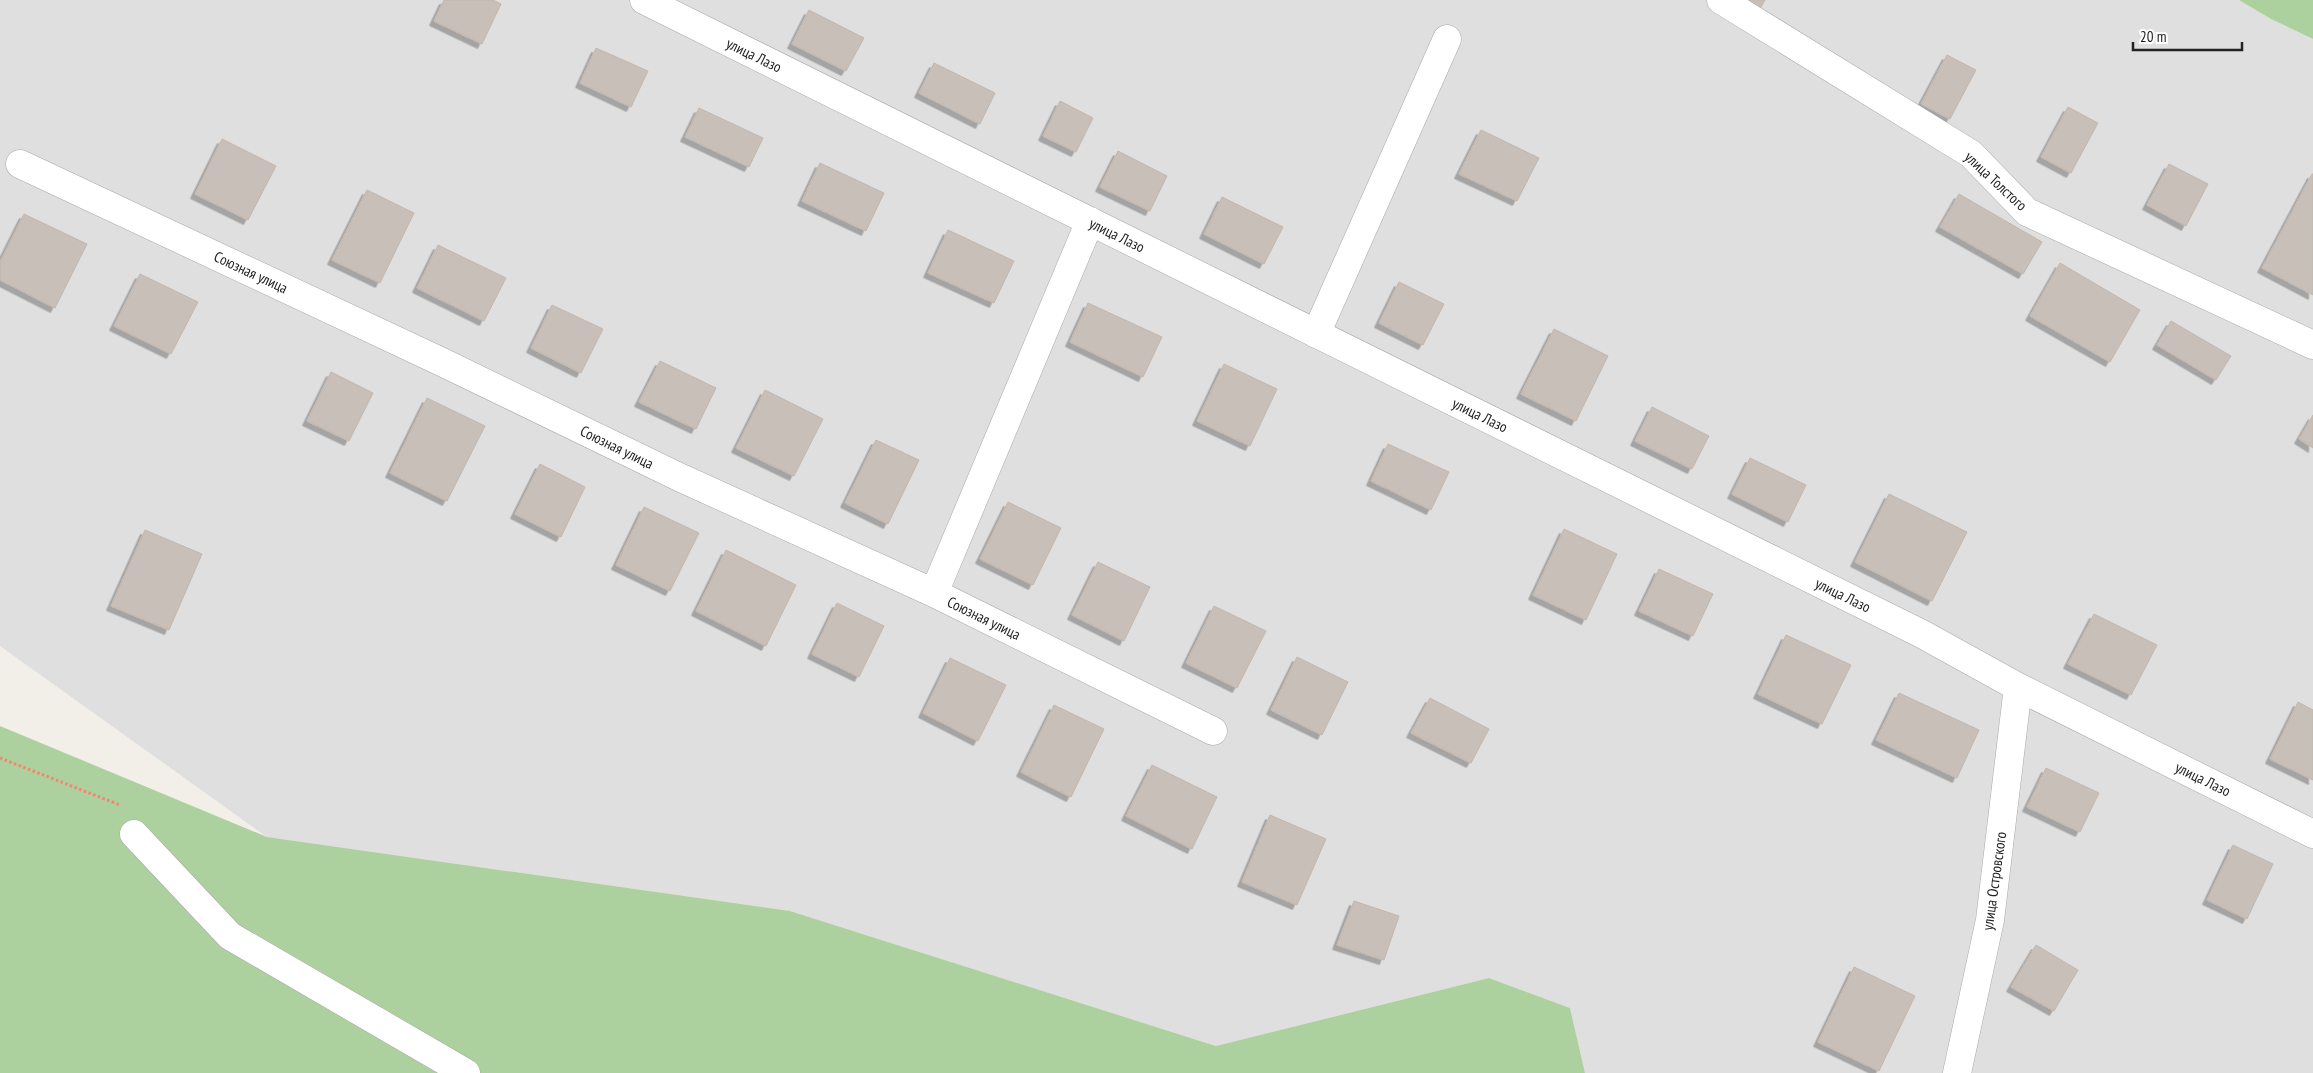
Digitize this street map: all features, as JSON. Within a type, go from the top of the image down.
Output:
[{"type":"street","name":"улица Лазо","points":[[644,0],[1922,634],[2018,687],[2313,834]]},
{"type":"street","name":"улица Толстого","points":[[1721,0],[1971,154],[2027,212],[2313,346]]},
{"type":"street","points":[[1316,334],[1447,40]]},
{"type":"street","name":"Союзная улица","points":[[20,164],[444,363],[679,477],[934,593],[1213,731]]},
{"type":"street","points":[[934,593],[1090,221]]},
{"type":"street","name":"улица Островского","points":[[1957,1073],[1990,920],[2018,687]]},
{"type":"street","points":[[134,834],[230,936],[392,1032],[466,1073]]},
{"type":"path","points":[[0,758],[124,806],[134,834]]},
{"type":"shaded area","points":[[0,0],[2239,0],[2271,19],[2313,39],[2313,1073],[1585,1073],[1570,1008],[1489,978],[1216,1046],[790,911],[267,837],[0,646]]},
{"type":"green space","points":[[2239,0],[2313,0],[2313,39],[2271,19]]},
{"type":"green space","points":[[0,726],[267,837],[790,911],[1216,1046],[1489,978],[1570,1008],[1585,1073],[0,1073]]},
{"type":"building","points":[[444,0],[493,0],[501,4],[482,44],[434,21]]},
{"type":"building","points":[[1727,0],[1765,0],[1756,16]]},
{"type":"building","points":[[809,10],[864,38],[846,71],[792,44]]},
{"type":"building","points":[[596,48],[648,71],[631,107],[580,83]]},
{"type":"building","points":[[1947,55],[1976,70],[1950,119],[1921,104]]},
{"type":"building","points":[[934,63],[995,93],[980,124],[919,93]]},
{"type":"building","points":[[1060,101],[1093,118],[1076,152],[1043,136]]},
{"type":"building","points":[[2068,107],[2098,123],[2071,173],[2041,157]]},
{"type":"building","points":[[699,108],[763,138],[749,167],[685,137]]},
{"type":"building","points":[[1481,130],[1539,158],[1517,201],[1459,174]]},
{"type":"building","points":[[222,139],[276,166],[248,220],[195,194]]},
{"type":"building","points":[[1118,151],[1167,176],[1150,211],[1100,187]]},
{"type":"building","points":[[820,163],[884,193],[866,231],[802,201]]},
{"type":"building","points":[[2169,164],[2208,184],[2186,226],[2147,205]]},
{"type":"building","points":[[2313,174],[2313,295],[2262,268]]},
{"type":"building","points":[[367,190],[414,213],[380,283],[332,260]]},
{"type":"building","points":[[1959,194],[2042,242],[2023,274],[1940,227]]},
{"type":"building","points":[[1222,197],[1283,227],[1264,264],[1204,234]]},
{"type":"building","points":[[24,214],[87,244],[55,308],[0,280],[0,262]]},
{"type":"building","points":[[948,230],[1014,261],[994,303],[928,273]]},
{"type":"building","points":[[438,245],[506,278],[484,321],[417,288]]},
{"type":"building","points":[[2060,263],[2140,310],[2110,362],[2030,316]]},
{"type":"building","points":[[140,274],[198,302],[171,354],[114,326]]},
{"type":"building","points":[[1399,282],[1444,304],[1423,345],[1379,323]]},
{"type":"building","points":[[1088,303],[1162,337],[1143,377],[1070,342]]},
{"type":"building","points":[[552,305],[603,329],[581,373],[531,348]]},
{"type":"building","points":[[2171,321],[2231,356],[2216,380],[2157,345]]},
{"type":"building","points":[[1554,329],[1608,356],[1576,421],[1521,394]]},
{"type":"building","points":[[660,361],[716,388],[696,429],[639,402]]},
{"type":"building","points":[[1224,364],[1277,389],[1250,446],[1197,421]]},
{"type":"building","points":[[331,372],[373,393],[349,441],[307,421]]},
{"type":"building","points":[[765,390],[823,419],[794,476],[736,448]]},
{"type":"building","points":[[427,398],[485,426],[447,501],[390,473]]},
{"type":"building","points":[[1652,407],[1709,436],[1692,469],[1635,441]]},
{"type":"building","points":[[2313,415],[2313,448],[2299,439]]},
{"type":"building","points":[[876,440],[919,460],[888,524],[845,503]]},
{"type":"building","points":[[1388,444],[1449,472],[1431,510],[1371,481]]},
{"type":"building","points":[[1750,458],[1806,485],[1788,522],[1732,494]]},
{"type":"building","points":[[540,464],[585,487],[561,537],[515,514]]},
{"type":"building","points":[[1889,494],[1967,532],[1932,601],[1855,562]]},
{"type":"building","points":[[1008,502],[1061,528],[1033,585],[980,559]]},
{"type":"building","points":[[644,507],[699,533],[670,591],[616,565]]},
{"type":"building","points":[[1564,529],[1617,554],[1586,620],[1533,595]]},
{"type":"building","points":[[145,530],[202,554],[169,630],[111,606]]},
{"type":"building","points":[[726,550],[796,585],[766,646],[696,611]]},
{"type":"building","points":[[1098,562],[1150,587],[1124,641],[1072,615]]},
{"type":"building","points":[[1659,569],[1713,594],[1693,636],[1639,611]]},
{"type":"building","points":[[837,603],[884,626],[859,677],[812,654]]},
{"type":"building","points":[[1214,606],[1266,631],[1237,688],[1186,663]]},
{"type":"building","points":[[2094,614],[2157,645],[2131,695],[2068,664]]},
{"type":"building","points":[[1786,635],[1851,665],[1822,724],[1758,694]]},
{"type":"building","points":[[1297,657],[1348,682],[1322,735],[1271,710]]},
{"type":"building","points":[[950,658],[1006,685],[978,741],[923,713]]},
{"type":"building","points":[[1899,693],[1979,730],[1957,778],[1876,740]]},
{"type":"building","points":[[1430,698],[1489,729],[1471,763],[1411,733]]},
{"type":"building","points":[[2298,702],[2313,710],[2313,780],[2270,759]]},
{"type":"building","points":[[1054,705],[1104,729],[1071,797],[1021,772]]},
{"type":"building","points":[[1152,765],[1217,797],[1192,849],[1126,816]]},
{"type":"building","points":[[2046,768],[2099,793],[2080,832],[2027,807]]},
{"type":"building","points":[[1270,815],[1326,839],[1297,905],[1242,882]]},
{"type":"building","points":[[2233,845],[2273,864],[2247,919],[2207,900]]},
{"type":"building","points":[[1354,901],[1399,916],[1384,960],[1337,945]]},
{"type":"building","points":[[2036,945],[2078,970],[2054,1011],[2011,987]]},
{"type":"building","points":[[1854,967],[1915,996],[1879,1071],[1818,1042]]}]
